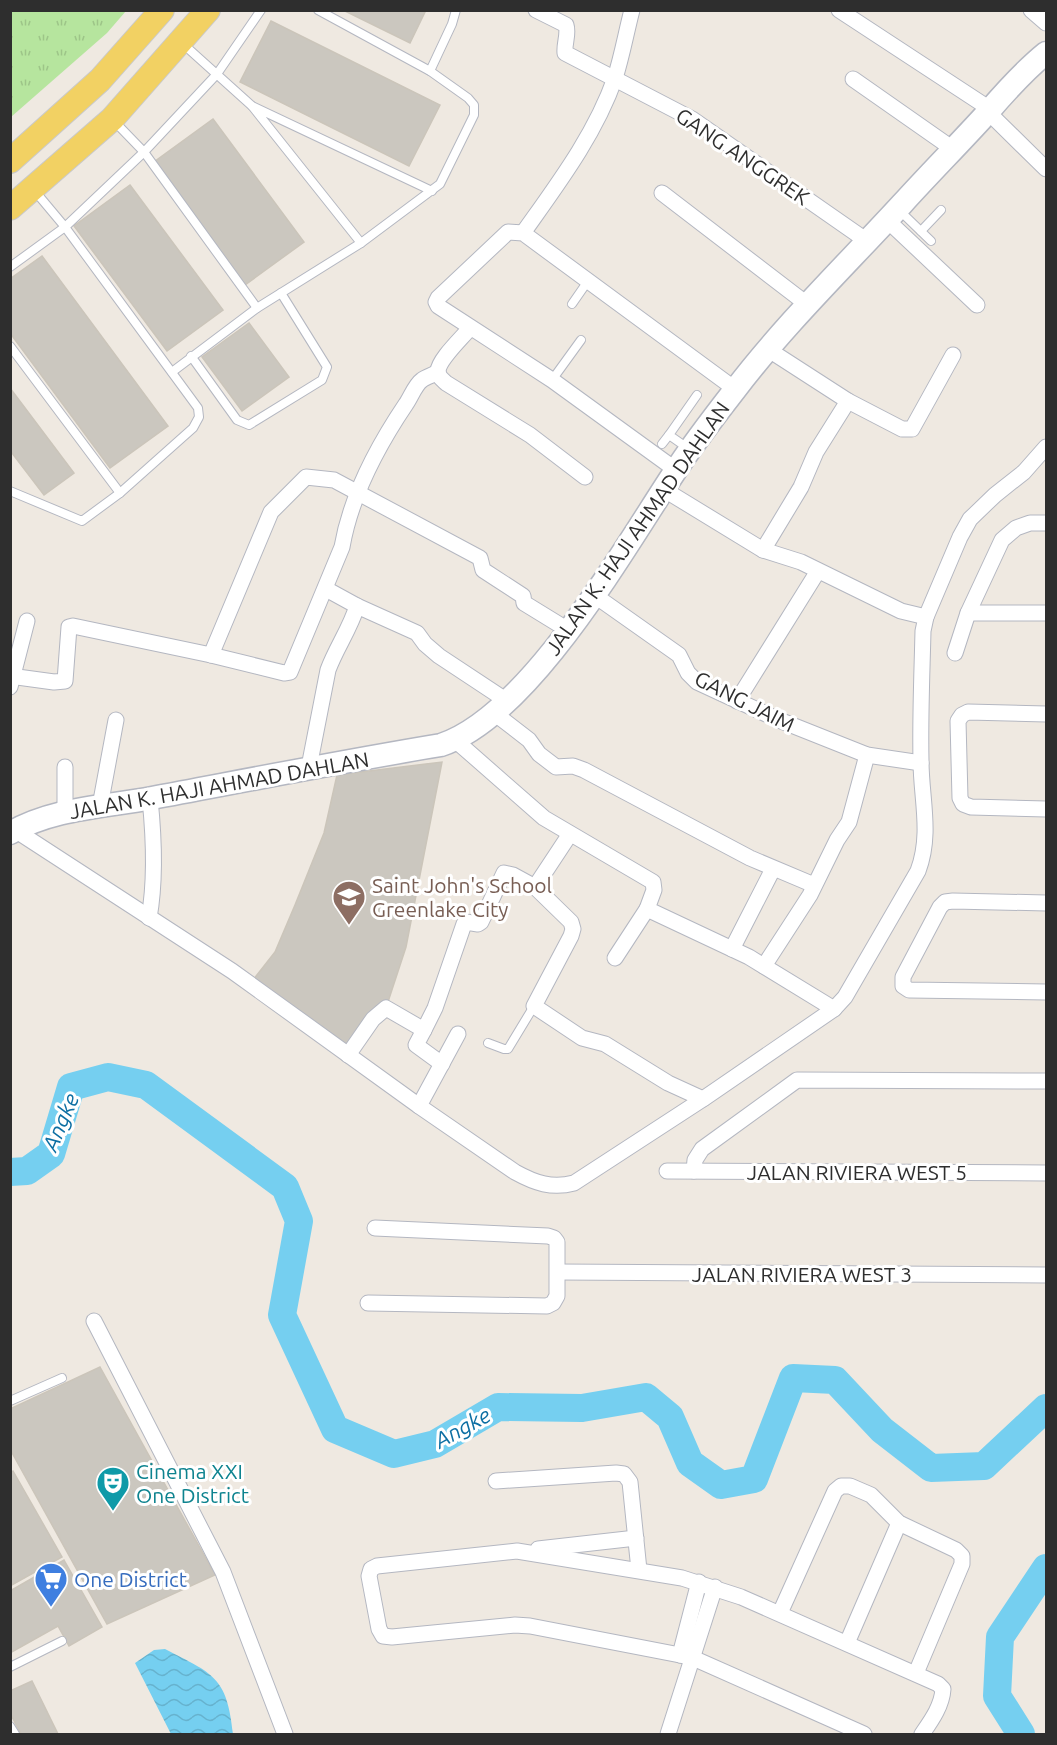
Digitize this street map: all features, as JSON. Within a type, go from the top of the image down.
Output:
[{"type":"main road","points":[[10,161],[100,80],[162,10]]},
{"type":"main road","points":[[10,208],[112,119],[208,10]]},
{"type":"main road","name":"JALAN K. HAJI AHMAD DAHLAN","points":[[12,831],[38,819],[65,812],[150,799],[309,767],[441,745],[455,740],[500,707],[568,630],[594,595],[670,479],[735,389],[808,305],[953,148],[1047,52]]},
{"type":"street","name":"GANG ANGGREK","points":[[536,10],[566,25],[568,31],[564,45],[565,53],[692,119],[867,241]]},
{"type":"street","points":[[523,233],[569,167],[599,114],[615,78],[632,10]]},
{"type":"street","points":[[839,10],[989,111],[1047,169]]},
{"type":"street","points":[[1031,10],[1047,23]]},
{"type":"street","points":[[853,79],[953,148]]},
{"type":"street","points":[[662,193],[808,305]]},
{"type":"street","points":[[892,215],[977,305]]},
{"type":"street","points":[[735,389],[523,233],[508,232],[436,302],[438,306],[470,328],[552,380],[670,479],[763,550],[801,562],[901,611],[926,616]]},
{"type":"street","points":[[470,328],[440,363],[438,372],[440,377],[530,435],[585,477]]},
{"type":"street","points":[[769,350],[848,401],[902,429],[912,429],[953,355]]},
{"type":"street","points":[[27,621],[11,680],[64,681],[69,627],[73,626],[284,673],[290,672],[342,547],[343,533],[357,491],[373,463],[383,438],[420,381],[438,372]]},
{"type":"street","points":[[763,550],[801,488],[816,452],[848,401]]},
{"type":"street","points":[[12,831],[232,971],[515,1172],[538,1183],[561,1186],[574,1183],[703,1099],[834,1009],[845,997],[918,871],[922,859],[926,835],[921,764],[923,631],[926,616],[970,519],[1024,472],[1047,447]]},
{"type":"street","points":[[211,655],[270,512],[306,477],[334,480],[480,558],[483,570],[523,596],[524,603],[568,630]]},
{"type":"street","points":[[955,653],[968,613],[1002,540],[1016,528],[1030,523],[1047,523]]},
{"type":"street","points":[[736,701],[818,571]]},
{"type":"street","points":[[326,589],[357,606],[417,633],[424,644],[500,707],[530,740],[539,754],[556,767],[573,766],[605,780],[740,853],[814,885]]},
{"type":"street","name":"GANG JAIM","points":[[594,595],[679,655],[688,673],[697,682],[779,720],[867,755],[921,764]]},
{"type":"street","points":[[309,767],[328,670],[352,622],[357,606]]},
{"type":"street","points":[[968,613],[1047,613]]},
{"type":"street","points":[[1047,714],[968,712],[958,721],[960,798],[963,804],[971,807],[1047,809]]},
{"type":"street","points":[[100,806],[116,720]]},
{"type":"street","points":[[455,740],[544,818],[653,882],[654,890],[647,909],[615,958]]},
{"type":"street","points":[[764,966],[810,895],[837,840],[849,822],[867,755]]},
{"type":"street","points":[[65,767],[65,812]]},
{"type":"street","points":[[149,918],[153,896],[150,799]]},
{"type":"street","points":[[535,887],[570,834]]},
{"type":"street","points":[[732,948],[773,869]]},
{"type":"street","points":[[442,1064],[416,1045],[435,1008],[464,924],[481,922],[504,873],[513,875],[535,887],[571,922],[573,929],[534,1006],[582,1038],[605,1044],[668,1083],[703,1099]]},
{"type":"street","points":[[1047,903],[945,902],[940,907],[903,977],[903,986],[909,990],[1047,992]]},
{"type":"street","points":[[647,909],[732,948],[834,1009]]},
{"type":"street","points":[[348,1055],[373,1019],[386,1008],[424,1030]]},
{"type":"street","points":[[419,1106],[458,1034]]},
{"type":"street","points":[[694,1171],[695,1160],[702,1149],[797,1080],[1047,1081]]},
{"type":"street","name":"JALAN RIVIERA WEST 5","points":[[667,1171],[1047,1173]]},
{"type":"street","points":[[368,1303],[546,1306],[553,1303],[557,1296],[557,1242],[554,1238],[375,1228]]},
{"type":"street","name":"JALAN RIVIERA WEST 3","points":[[558,1272],[1047,1275]]},
{"type":"street","points":[[94,1321],[223,1572],[285,1734]]},
{"type":"street","points":[[496,1481],[624,1474],[630,1482],[639,1570]]},
{"type":"street","points":[[780,1613],[835,1491],[841,1486],[850,1486],[871,1496],[899,1523],[956,1550],[962,1556],[962,1564],[916,1673]]},
{"type":"street","points":[[847,1643],[899,1523]]},
{"type":"street","points":[[636,1538],[377,1566],[371,1569],[369,1576],[379,1629],[383,1635],[392,1637],[515,1625],[530,1626],[687,1657],[864,1734]]},
{"type":"street","points":[[517,1551],[699,1582],[780,1613],[916,1673],[943,1689],[943,1697],[934,1717],[922,1734]]},
{"type":"street","points":[[668,1734],[687,1657],[699,1582]]},
{"type":"street","points":[[687,1657],[715,1587]]},
{"type":"lane","points":[[10,267],[65,227],[144,152],[217,74],[261,10]]},
{"type":"lane","points":[[172,372],[257,308],[361,243],[432,191],[440,184],[474,115],[474,105],[468,98],[430,71],[318,10]]},
{"type":"lane","points":[[430,71],[452,24],[456,10]]},
{"type":"lane","points":[[182,42],[252,106],[361,243]]},
{"type":"lane","points":[[252,106],[432,191]]},
{"type":"lane","points":[[112,119],[144,152],[257,308]]},
{"type":"lane","points":[[10,491],[82,521],[120,493],[193,428],[199,417],[198,408],[172,372],[65,227],[34,189]]},
{"type":"lane","points":[[921,231],[941,210]]},
{"type":"lane","points":[[892,215],[921,231],[932,241]]},
{"type":"lane","points":[[572,304],[588,281]]},
{"type":"lane","points":[[191,356],[237,420],[249,425],[322,380],[327,367],[281,293]]},
{"type":"lane","points":[[552,380],[581,340]]},
{"type":"lane","points":[[10,346],[120,493]]},
{"type":"lane","points":[[662,444],[698,395]]},
{"type":"lane","points":[[669,435],[690,450]]},
{"type":"lane","points":[[488,1043],[508,1049],[534,1006]]},
{"type":"lane","points":[[10,1401],[62,1378]]},
{"type":"lane","points":[[10,1667],[62,1641]]},
{"type":"lane","points":[[10,1726],[15,1734]]},
{"type":"green space","points":[[11,10],[126,11],[107,33],[11,117]]},
{"type":"water","points":[[165,1649],[215,1679],[227,1700],[233,1734],[171,1734],[135,1663],[154,1650]]},
{"type":"building","points":[[343,10],[426,10],[410,43]]},
{"type":"building","points":[[271,21],[440,105],[409,166],[240,82]]},
{"type":"building","points":[[213,119],[304,242],[245,285],[154,162]]},
{"type":"building","points":[[130,185],[223,310],[167,351],[74,226]]},
{"type":"building","points":[[42,256],[168,426],[110,468],[10,333],[10,279]]},
{"type":"building","points":[[249,323],[289,377],[242,411],[202,357]]},
{"type":"building","points":[[10,388],[74,473],[44,495],[12,453],[10,454]]},
{"type":"building","name":"Saint John's School Greenlake City","points":[[442,762],[406,947],[386,1008],[348,1055],[253,980],[275,952],[295,905],[324,833],[337,775]]},
{"type":"building","name":"Cinema XXI One District","points":[[100,1367],[215,1575],[107,1624],[10,1449],[10,1409]]},
{"type":"building","points":[[13,1471],[62,1557],[10,1586],[10,1473]]},
{"type":"building","name":"One District","points":[[64,1560],[102,1627],[69,1646],[58,1626],[10,1653],[10,1591]]},
{"type":"building","points":[[32,1681],[58,1734],[21,1734],[10,1713],[10,1691]]},
{"type":"waterway","name":"Angke","points":[[10,1172],[27,1171],[51,1154],[71,1087],[108,1077],[146,1085],[285,1187],[299,1221],[282,1315],[335,1429],[394,1454],[435,1444],[498,1407],[582,1408],[646,1397],[670,1417],[690,1463],[721,1485],[754,1479],[793,1378],[835,1380],[882,1430],[931,1468],[984,1466],[1046,1408]]},
{"type":"waterway","name":"Angke","points":[[1021,1734],[997,1696],[1000,1637],[1046,1568]]},
{"type":"place","name":"Saint John's School Greenlake City","points":[[349,926]]},
{"type":"place","name":"Cinema XXI One District","points":[[113,1512]]},
{"type":"place","name":"One District","points":[[51,1608]]}]
